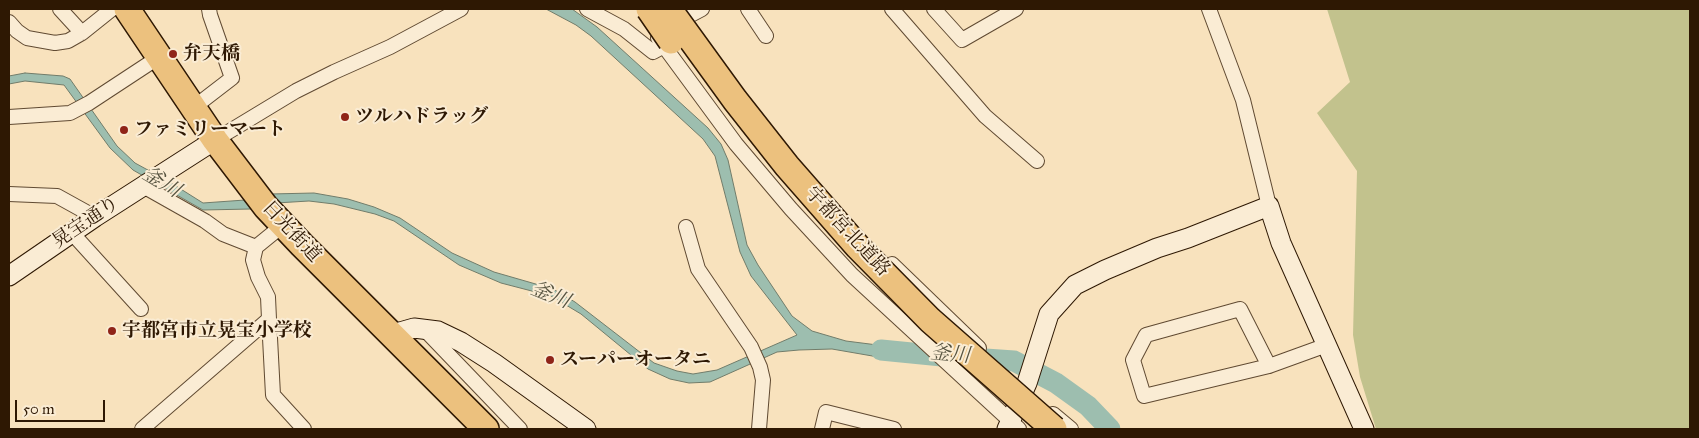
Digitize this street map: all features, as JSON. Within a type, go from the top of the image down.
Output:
[{"type":"highway","name":"日光街道","points":[[127,9],[215,140],[262,202],[486,429]]},
{"type":"highway","name":"宇都宮北道路","points":[[649,9],[727,118],[775,178],[847,260],[1016,427]]},
{"type":"highway","name":"宇都宮北道路","points":[[678,12],[729,93],[775,152],[858,247],[930,320],[1054,429]]},
{"type":"street","points":[[60,9],[82,33]]},
{"type":"street","points":[[9,22],[27,38],[41,42],[56,43],[68,41],[82,33],[112,9]]},
{"type":"street","points":[[193,108],[232,78],[209,9]]},
{"type":"street","points":[[215,140],[296,91],[390,47],[461,9]]},
{"type":"street","points":[[587,9],[624,29],[653,52],[664,46]]},
{"type":"street","points":[[639,9],[736,144],[791,209],[846,268],[1016,427]]},
{"type":"street","points":[[702,9],[678,12],[724,74],[826,202],[1071,429]]},
{"type":"street","points":[[748,9],[766,36]]},
{"type":"street","points":[[892,9],[985,116],[1037,161]]},
{"type":"street","points":[[934,9],[962,40],[1011,10]]},
{"type":"street","points":[[1209,9],[1243,100],[1269,206],[1281,243],[1364,429]]},
{"type":"street","points":[[9,118],[70,113],[84,106],[159,57]]},
{"type":"street","name":"晃宝通り","points":[[9,276],[95,217],[215,140]]},
{"type":"street","points":[[151,181],[223,234],[256,247]]},
{"type":"street","points":[[9,194],[57,196],[95,217]]},
{"type":"street","points":[[1016,427],[1025,387],[1049,314],[1075,285],[1157,248],[1188,238],[1269,206]]},
{"type":"street","points":[[283,225],[256,247],[253,260],[258,277],[268,297],[273,395],[304,429]]},
{"type":"street","points":[[686,227],[698,269],[751,347],[760,367],[763,380],[759,429]]},
{"type":"street","points":[[72,233],[141,309]]},
{"type":"street","points":[[1269,366],[1240,309],[1146,335],[1134,360],[1144,396],[1269,366],[1327,345]]},
{"type":"street","points":[[142,429],[269,319]]},
{"type":"street","points":[[393,334],[414,328],[424,329],[438,331],[461,342],[494,363],[586,429]]},
{"type":"street","points":[[424,329],[520,429]]},
{"type":"street","points":[[822,429],[826,412],[894,429]]},
{"type":"green space","points":[[1327,9],[1690,9],[1690,429],[1376,429],[1360,377],[1353,335],[1357,171],[1317,113],[1350,82]]},
{"type":"water","points":[[546,9],[572,9],[597,27],[708,128],[721,144],[728,160],[747,245],[792,316],[812,331],[846,341],[909,349],[907,362],[832,349],[799,350],[777,352],[710,382],[689,383],[670,379],[648,369],[581,314],[551,296],[501,283],[459,265],[394,221],[375,214],[334,204],[309,201],[276,203],[270,194],[314,193],[348,199],[374,207],[400,218],[452,253],[494,272],[553,289],[575,302],[654,363],[677,371],[693,374],[717,370],[797,335],[751,276],[740,252],[715,156],[703,139],[591,36],[576,25]]},
{"type":"water","points":[[25,73],[63,76],[70,79],[117,146],[135,163],[203,203],[245,200],[251,209],[203,210],[133,170],[110,148],[64,85],[25,81],[9,84],[9,76]]},
{"type":"water","points":[[1049,370],[1086,397],[1119,429],[1104,429],[1074,401],[1045,380]]},
{"type":"waterway","name":"釜川","points":[[881,350],[1014,361],[1056,383],[1088,406],[1110,429]]},
{"type":"place","name":"弁天橋","points":[[173,54]]},
{"type":"place","name":"ツルハドラッグ","points":[[345,117]]},
{"type":"place","name":"ファミリーマート","points":[[124,130]]},
{"type":"place","name":"宇都宮市立晃宝小学校","points":[[112,331]]},
{"type":"place","name":"スーパーオータニ","points":[[550,360]]}]
